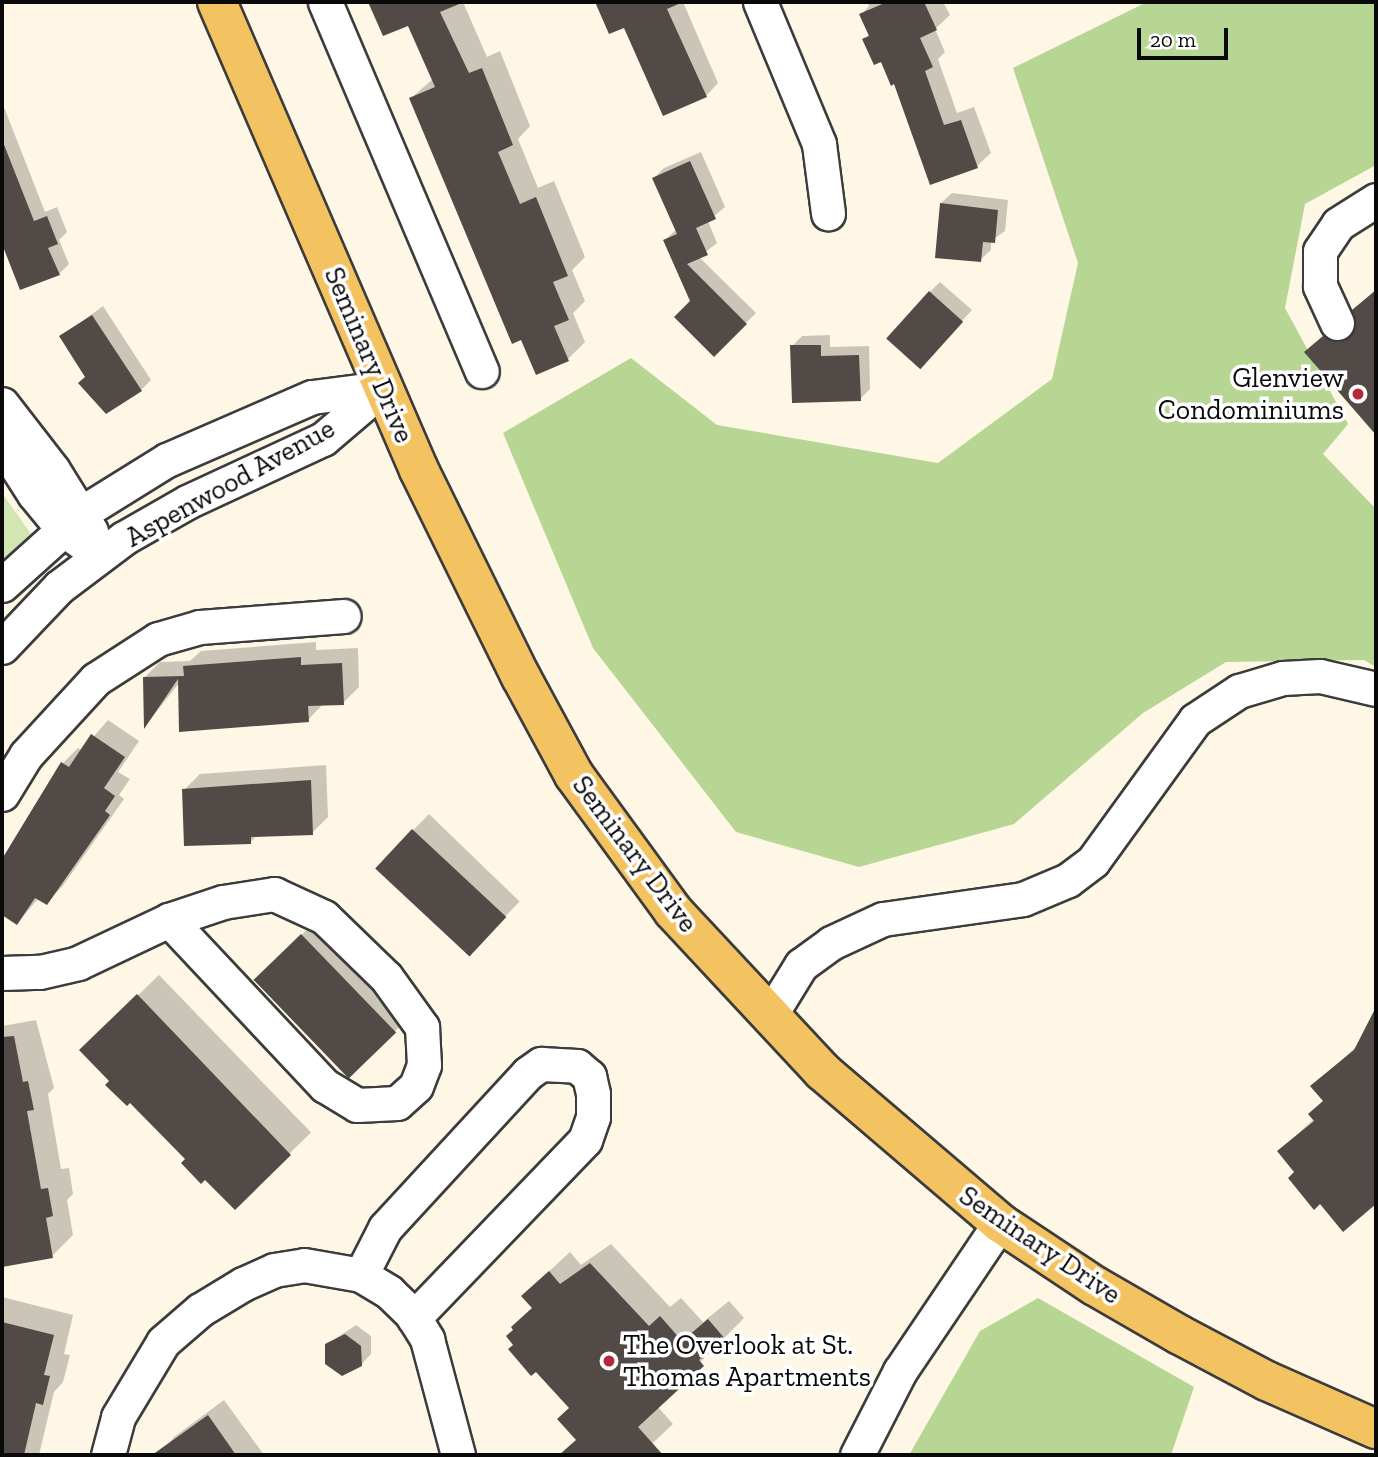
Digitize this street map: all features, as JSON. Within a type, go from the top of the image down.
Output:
[{"type":"main road","name":"Seminary Drive","points":[[217,2],[425,482],[574,775],[673,911],[768,1017],[902,1143],[1000,1223],[1094,1286],[1180,1335],[1267,1381],[1376,1429]]},
{"type":"street","points":[[325,2],[482,371]]},
{"type":"street","points":[[760,2],[819,144],[828,213]]},
{"type":"street","points":[[1337,323],[1320,286],[1320,251],[1338,224],[1376,200]]},
{"type":"street","name":"Aspenwood Avenue","points":[[2,585],[73,520],[167,460],[312,397],[383,388]]},
{"type":"street","name":"Aspenwood Avenue","points":[[2,647],[59,587],[101,556],[187,502],[323,439],[383,388]]},
{"type":"street","points":[[2,404],[73,520]]},
{"type":"street","points":[[2,444],[73,520],[101,556]]},
{"type":"street","points":[[2,794],[26,755],[96,679],[158,639],[200,627],[344,616]]},
{"type":"street","points":[[768,1017],[801,965],[831,943],[883,919],[1023,899],[1068,880],[1093,860],[1195,720],[1239,691],[1283,678],[1320,676],[1376,689]]},
{"type":"street","points":[[2,973],[40,972],[78,963],[169,920],[222,902],[274,894],[324,916],[387,977],[422,1027],[424,1065],[416,1086],[397,1103],[357,1105],[325,1086],[169,920]]},
{"type":"street","points":[[361,1275],[385,1228],[528,1073],[541,1064],[577,1066],[589,1076],[593,1094],[593,1117],[584,1140],[414,1318]]},
{"type":"street","points":[[857,1455],[900,1371],[1000,1223]]},
{"type":"street","points":[[108,1455],[118,1417],[163,1342],[200,1310],[274,1270],[304,1265],[361,1275],[389,1292],[414,1318],[426,1339],[458,1455]]},
{"type":"green space","points":[[1147,2],[1376,2],[1376,165],[1305,204],[1285,308],[1348,424],[1323,454],[1376,509],[1376,667],[1364,660],[1226,662],[1143,713],[1014,824],[859,867],[736,832],[593,648],[503,433],[631,358],[717,425],[938,463],[1052,379],[1078,263],[1013,68]]},
{"type":"green space","points":[[2,493],[31,534],[2,560]]},
{"type":"green space","points":[[1038,1298],[1194,1387],[1171,1455],[909,1455],[980,1331]]},
{"type":"building","points":[[368,2],[464,2],[440,12],[469,73],[482,68],[513,145],[498,152],[520,204],[536,197],[568,276],[553,282],[569,320],[554,326],[569,361],[536,375],[521,340],[512,344],[409,98],[435,87],[408,26],[383,36]]},
{"type":"building","points":[[595,2],[683,2],[667,9],[707,97],[663,116],[624,28],[609,34]]},
{"type":"building","points":[[887,2],[924,2],[937,30],[920,38],[933,67],[925,71],[944,125],[961,120],[978,168],[930,185],[894,84],[891,86],[881,62],[874,65],[862,39],[869,36],[859,14]]},
{"type":"building","points":[[3,142],[34,221],[47,216],[58,244],[48,248],[60,275],[20,290],[2,244]]},
{"type":"building","points":[[690,161],[716,219],[696,228],[708,255],[687,264],[747,324],[714,357],[674,317],[690,301],[663,240],[677,234],[652,178]]},
{"type":"building","points":[[940,203],[998,210],[995,243],[983,242],[981,262],[935,258]]},
{"type":"building","name":"Glenview Condominiums","points":[[1376,290],[1376,435],[1304,352],[1323,336],[1336,342],[1352,335],[1356,324],[1352,310]]},
{"type":"building","points":[[929,291],[963,322],[920,369],[886,339]]},
{"type":"building","points":[[92,315],[142,391],[106,414],[78,383],[85,377],[59,336]]},
{"type":"building","points":[[790,345],[821,345],[821,356],[859,355],[861,401],[792,403]]},
{"type":"building","points":[[301,657],[301,665],[342,663],[344,705],[308,706],[309,722],[179,732],[178,679],[144,729],[143,677],[184,676],[183,666]]},
{"type":"building","points":[[91,734],[125,757],[104,788],[115,796],[105,811],[110,815],[47,905],[35,898],[17,925],[2,915],[2,859],[61,762],[69,767]]},
{"type":"building","points":[[311,780],[313,835],[251,837],[251,844],[184,846],[182,789]]},
{"type":"building","points":[[412,829],[506,917],[470,956],[375,868]]},
{"type":"building","points":[[301,934],[396,1033],[349,1078],[254,980]]},
{"type":"building","points":[[137,994],[291,1155],[235,1210],[205,1180],[201,1184],[181,1163],[185,1159],[130,1103],[127,1106],[105,1085],[109,1081],[79,1050]]},
{"type":"building","points":[[1376,1007],[1376,1204],[1343,1232],[1320,1204],[1314,1210],[1288,1178],[1294,1172],[1277,1151],[1314,1121],[1308,1114],[1323,1101],[1310,1086],[1354,1050]]},
{"type":"building","points":[[14,1036],[23,1082],[28,1081],[34,1110],[27,1111],[41,1189],[48,1188],[53,1216],[46,1218],[53,1258],[2,1267],[2,1037]]},
{"type":"building","name":"The Overlook at St. Thomas Apartments","points":[[590,1263],[649,1326],[660,1316],[682,1341],[708,1319],[725,1339],[699,1360],[704,1366],[638,1427],[663,1455],[559,1455],[576,1440],[557,1419],[569,1408],[536,1372],[531,1376],[508,1349],[513,1345],[506,1336],[513,1330],[511,1327],[532,1308],[521,1296],[549,1271],[560,1284]]},
{"type":"building","points":[[2,1322],[54,1335],[44,1375],[50,1376],[43,1405],[36,1403],[24,1455],[2,1455]]},
{"type":"building","points":[[345,1334],[361,1346],[362,1366],[342,1376],[325,1364],[325,1344]]},
{"type":"building","points":[[208,1415],[236,1455],[152,1455]]},
{"type":"place","name":"Glenview Condominiums","points":[[1358,394]]},
{"type":"place","name":"The Overlook at St. Thomas Apartments","points":[[609,1361]]}]
